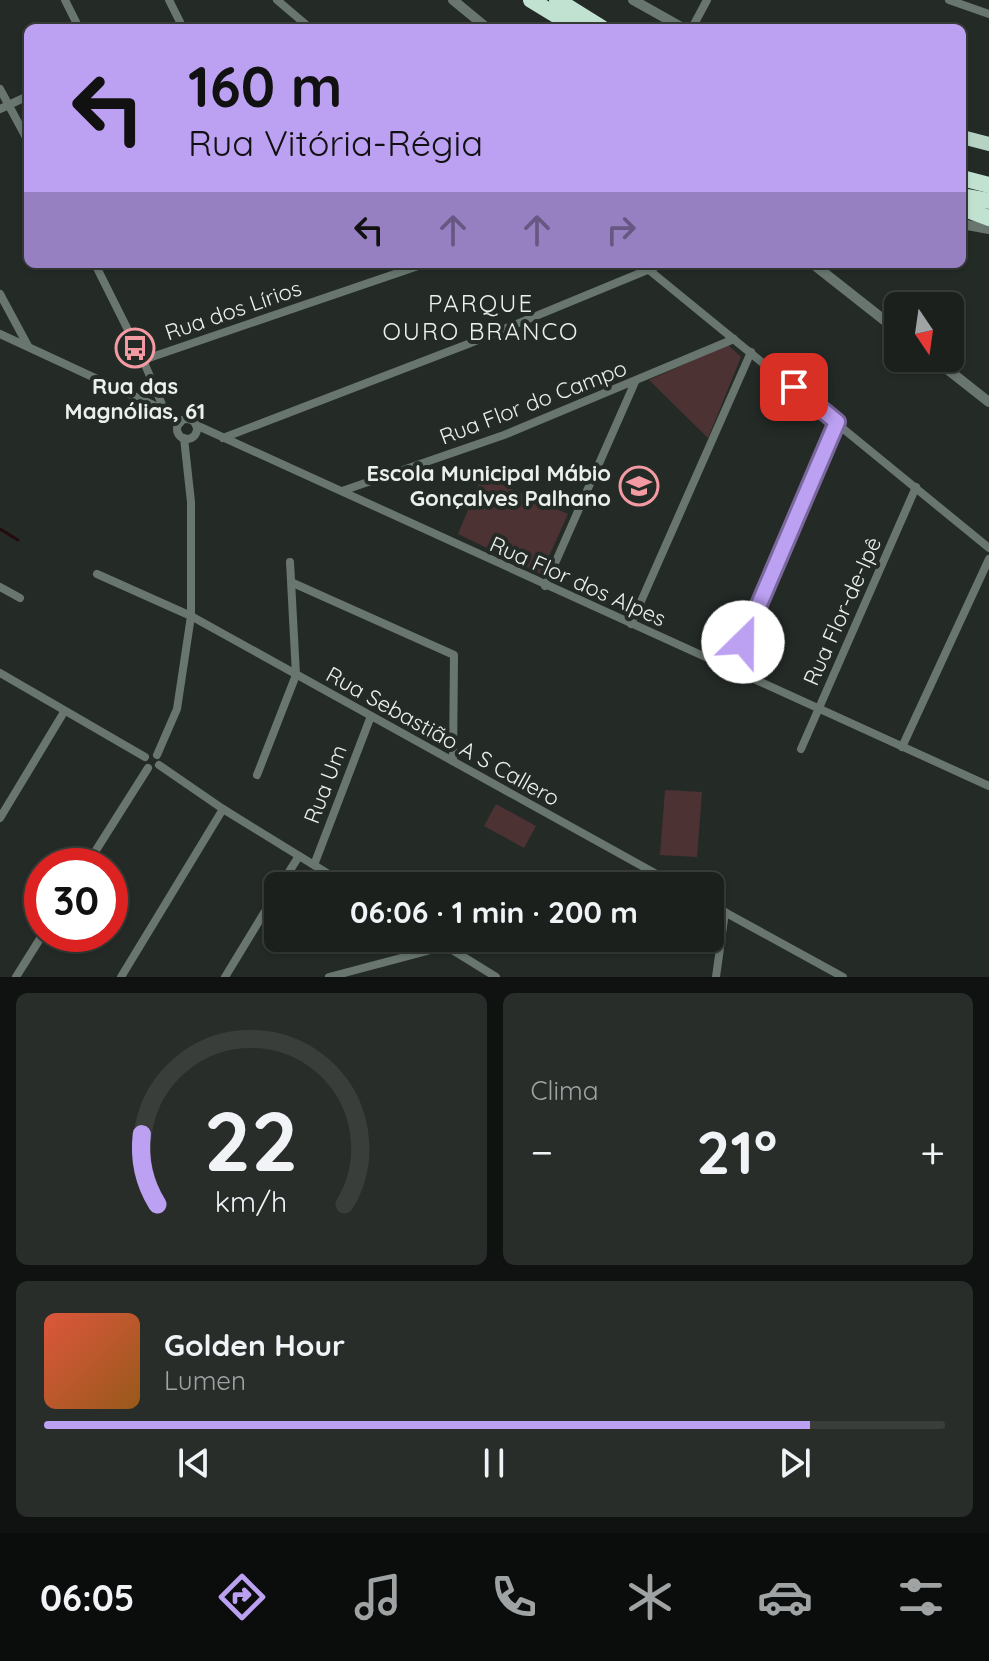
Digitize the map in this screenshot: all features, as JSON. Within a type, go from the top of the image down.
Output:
[{"type":"highway","points":[[524,0],[558,24]]},
{"type":"highway","points":[[531,0],[570,24]]},
{"type":"highway","points":[[557,0],[596,24]]},
{"type":"highway","points":[[966,138],[989,144]]},
{"type":"highway","points":[[966,179],[989,185]]},
{"type":"highway","points":[[966,197],[989,201]]},
{"type":"highway","points":[[966,209],[989,218]]},
{"type":"street","points":[[65,0],[77,24]]},
{"type":"street","points":[[169,0],[181,24]]},
{"type":"street","points":[[277,0],[305,24]]},
{"type":"street","points":[[453,0],[482,24]]},
{"type":"street","points":[[633,0],[676,24]]},
{"type":"street","points":[[694,24],[707,0]]},
{"type":"street","points":[[949,0],[989,14]]},
{"type":"street","points":[[0,89],[4,107],[24,135]]},
{"type":"street","points":[[4,107],[24,98]]},
{"type":"street","points":[[966,225],[989,229]]},
{"type":"street","points":[[97,268],[164,410]]},
{"type":"street","name":"Rua dos Lírios","points":[[143,360],[412,268]]},
{"type":"street","points":[[223,438],[468,344],[653,268]]},
{"type":"street","points":[[818,268],[884,320]]},
{"type":"street","points":[[649,270],[989,548]]},
{"type":"street","points":[[0,294],[28,347]]},
{"type":"street","points":[[0,334],[164,410],[180,423]]},
{"type":"street","name":"Rua Flor do Campo","points":[[342,491],[504,435],[734,339]]},
{"type":"street","points":[[631,624],[751,352]]},
{"type":"street","points":[[951,372],[989,402]]},
{"type":"street","points":[[545,586],[635,382]]},
{"type":"street","points":[[188,420],[196,425],[196,435],[190,439],[184,438],[178,432],[180,423],[188,420]]},
{"type":"street","points":[[731,670],[837,422]]},
{"type":"street","name":"Rua Flor dos Alpes","points":[[196,425],[989,786]]},
{"type":"street","points":[[184,438],[191,502],[191,616],[177,709],[157,755],[159,765],[325,872]]},
{"type":"street","name":"Rua Flor-de-Ipê","points":[[801,749],[916,487]]},
{"type":"street","points":[[902,747],[989,559]]},
{"type":"street","points":[[257,775],[296,675],[290,562]]},
{"type":"street","name":"Rua Sebastião A S Callero","points":[[97,574],[191,616],[653,872]]},
{"type":"street","points":[[293,583],[454,655],[453,761]]},
{"type":"street","points":[[0,587],[20,598]]},
{"type":"street","points":[[0,673],[145,757]]},
{"type":"street","points":[[0,818],[64,712]]},
{"type":"street","name":"Rua Um","points":[[314,865],[371,716]]},
{"type":"street","points":[[145,757],[157,755]]},
{"type":"street","points":[[145,757],[144,764],[148,768],[155,769],[159,765]]},
{"type":"street","points":[[97,848],[148,768]]},
{"type":"street","points":[[121,977],[223,809]]},
{"type":"street","points":[[289,872],[299,856]]},
{"type":"street","points":[[716,977],[725,912],[843,977]]},
{"type":"street","points":[[225,977],[264,913]]},
{"type":"street","points":[[16,977],[32,952]]},
{"type":"street","points":[[329,977],[423,952]]},
{"type":"street","points":[[456,952],[496,977]]},
{"type":"shaded area","points":[[728,345],[741,357],[708,438],[649,380]]},
{"type":"shaded area","points":[[482,476],[568,514],[541,574],[458,534]]},
{"type":"shaded area","points":[[665,790],[702,792],[697,857],[660,855]]},
{"type":"shaded area","points":[[496,804],[536,826],[524,848],[484,826]]},
{"type":"waterway","points":[[0,529],[18,540]]},
{"type":"place","name":"Rua das Magnólias, 61","points":[[135,348]]},
{"type":"place","name":"Escola Municipal Mábio Gonçalves Palhano","points":[[639,486]]},
{"type":"district","name":"PARQUE OURO BRANCO","points":[[481,317]]},
{"type":"route","points":[[743,642],[837,422],[794,387]]}]
